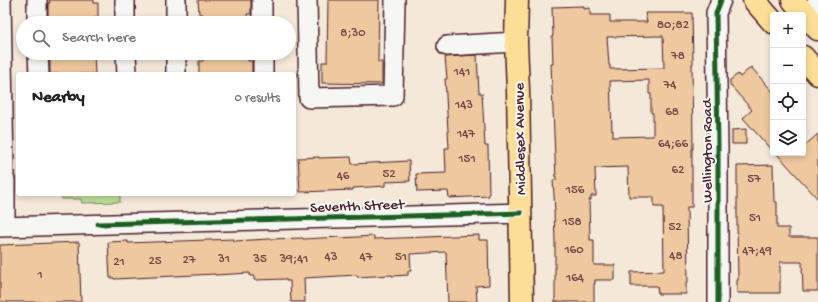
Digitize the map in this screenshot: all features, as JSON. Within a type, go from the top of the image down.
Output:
[{"type":"main road","name":"Middlesex Avenue","points":[[517,0],[516,42],[522,302]]},
{"type":"main road","points":[[754,0],[770,19]]},
{"type":"main road","points":[[793,0],[815,16]]},
{"type":"main road","points":[[806,60],[818,74]]},
{"type":"street","points":[[1,0],[1,61],[11,114],[4,170],[3,227]]},
{"type":"street","points":[[37,0],[37,16]]},
{"type":"street","points":[[125,0],[125,16]]},
{"type":"street","points":[[176,0],[176,16]]},
{"type":"street","points":[[262,0],[262,16]]},
{"type":"street","points":[[307,0],[309,98],[393,96],[395,0]]},
{"type":"street","name":"Wellington Road","points":[[718,302],[716,13],[721,0]]},
{"type":"street","points":[[447,46],[516,42]]},
{"type":"street","points":[[38,60],[38,72]]},
{"type":"street","points":[[126,60],[127,72]]},
{"type":"street","points":[[176,60],[176,72]]},
{"type":"street","points":[[262,60],[263,72]]},
{"type":"street","points":[[0,193],[4,181],[4,170]]},
{"type":"street","name":"Seventh Street","points":[[3,227],[521,213]]},
{"type":"green space","points":[[62,196],[120,196],[120,202],[82,203],[81,199],[62,199]]},
{"type":"building","points":[[49,0],[94,0],[94,3],[98,3],[98,16],[48,16],[48,3],[50,3]]},
{"type":"building","points":[[198,0],[251,0],[251,14],[247,14],[247,16],[203,16],[203,14],[199,14]]},
{"type":"building","points":[[328,0],[379,0],[378,62],[382,62],[382,84],[322,83],[322,62],[327,62]]},
{"type":"building","points":[[584,6],[584,9],[590,8],[590,15],[610,15],[610,22],[647,22],[645,13],[692,13],[692,207],[687,207],[688,282],[686,282],[686,294],[658,294],[657,286],[631,286],[631,272],[664,271],[663,207],[654,207],[654,197],[629,197],[628,167],[595,168],[596,196],[591,196],[591,200],[589,200],[590,240],[594,240],[594,265],[615,265],[615,280],[595,280],[594,302],[555,302],[555,211],[553,180],[556,180],[551,64],[553,64],[552,7]],"holes":[[[663,36],[664,68],[610,69],[607,37]],[[649,80],[651,113],[653,113],[653,136],[613,137],[610,81]]]},
{"type":"building","points":[[477,55],[479,93],[482,93],[485,146],[488,146],[489,196],[449,198],[448,191],[417,192],[416,174],[446,173],[445,148],[449,148],[445,57]]},
{"type":"building","points":[[50,60],[94,60],[95,72],[50,72]]},
{"type":"building","points":[[248,60],[252,61],[252,72],[199,72],[199,61]]},
{"type":"building","points":[[751,67],[770,89],[770,149],[743,118],[752,110],[730,85],[730,80],[738,74],[740,77]]},
{"type":"building","points":[[746,129],[746,144],[732,144],[732,130]]},
{"type":"building","points":[[818,134],[818,199],[779,156],[806,156],[806,144]]},
{"type":"building","points":[[351,157],[352,164],[409,161],[410,181],[385,182],[385,186],[353,188],[353,190],[300,192],[298,158]]},
{"type":"building","points":[[773,165],[774,202],[777,202],[777,228],[789,228],[789,237],[818,237],[818,291],[803,291],[802,262],[780,262],[780,293],[737,293],[737,166]]},
{"type":"building","points":[[479,235],[479,240],[488,240],[489,285],[476,286],[477,302],[448,302],[446,252],[410,254],[411,271],[408,271],[408,275],[357,277],[357,275],[304,278],[305,302],[291,302],[290,281],[286,281],[286,279],[254,280],[254,276],[250,276],[250,273],[110,278],[108,242],[128,241],[128,243],[234,239],[234,241],[374,236],[374,239]]},
{"type":"building","points":[[79,242],[81,302],[0,302],[0,245]]},
{"type":"cycle path","points":[[718,302],[716,13],[721,0]]},
{"type":"cycle path","points":[[98,224],[521,213]]}]
